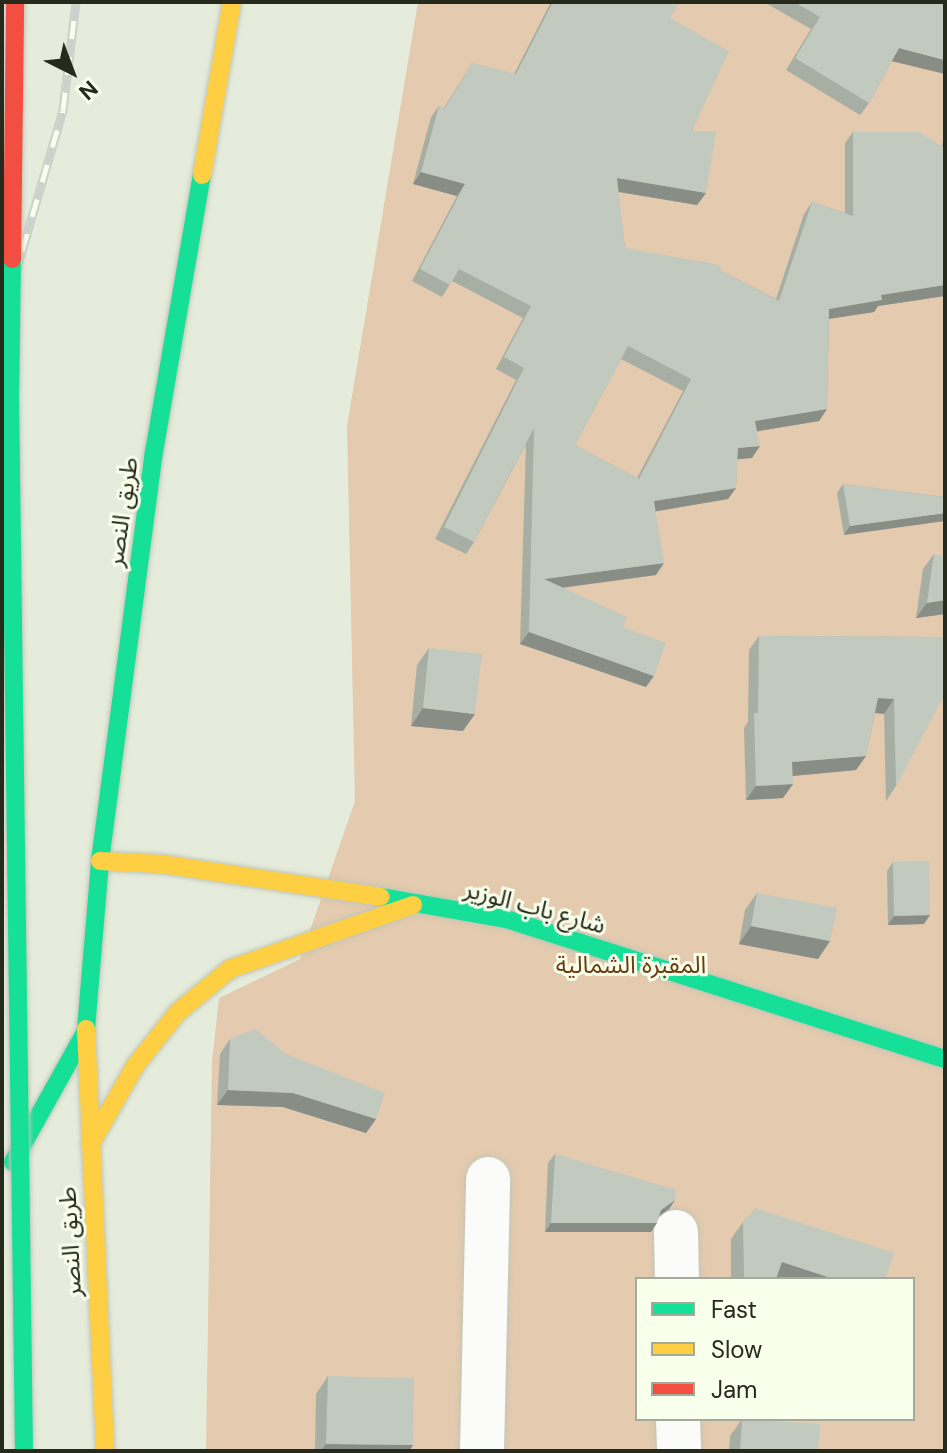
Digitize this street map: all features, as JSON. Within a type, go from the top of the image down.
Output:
[{"type":"main road","points":[[15,2],[10,396],[24,1451]]},
{"type":"main road","name":"طريق النصر","points":[[105,1451],[86,1031],[100,861],[154,452],[232,2]]},
{"type":"main road","name":"شارع باب الوزير","points":[[100,861],[161,864],[421,903],[506,919],[945,1059]]},
{"type":"main road","points":[[90,1145],[135,1066],[178,1012],[230,969],[421,903]]},
{"type":"main road","name":"طريق النصر","points":[[2,1186],[19,1148],[86,1031]]},
{"type":"street","points":[[482,1451],[488,1179]]},
{"type":"street","points":[[676,1232],[677,1277]]},
{"type":"street","points":[[678,1421],[679,1451]]},
{"type":"green space","name":"المقبرة الشمالية","points":[[418,2],[945,2],[945,1451],[206,1451],[212,1061],[219,998],[300,959],[355,801],[347,426]]},
{"type":"building","points":[[553,2],[679,2],[670,18],[729,51],[692,131],[716,131],[706,193],[617,178],[625,248],[721,265],[720,270],[779,301],[812,202],[853,216],[853,132],[919,132],[945,148],[945,285],[881,295],[882,300],[829,309],[827,409],[755,421],[760,446],[738,448],[736,488],[654,501],[664,563],[544,579],[627,617],[623,627],[666,643],[654,676],[529,632],[534,428],[474,542],[444,527],[524,368],[504,357],[531,306],[459,269],[450,285],[420,269],[465,184],[421,172],[439,106],[445,108],[472,63],[516,74]],"holes":[[[628,346],[691,379],[639,479],[575,445]]]},
{"type":"building","points":[[794,2],[944,2],[945,60],[899,48],[869,103],[795,58],[820,17]]},
{"type":"building","points":[[843,484],[945,497],[945,513],[850,526]]},
{"type":"building","points":[[934,554],[945,556],[945,600],[927,603]]},
{"type":"building","points":[[759,636],[945,637],[945,694],[896,786],[894,699],[878,698],[866,756],[792,762],[793,784],[756,786],[754,713],[758,713]]},
{"type":"building","points":[[429,648],[482,654],[475,714],[423,708]]},
{"type":"building","points":[[929,861],[930,915],[894,916],[893,862]]},
{"type":"building","points":[[757,893],[837,908],[830,941],[751,926]]},
{"type":"building","points":[[255,1029],[286,1054],[385,1093],[376,1119],[293,1093],[228,1090],[230,1039]]},
{"type":"building","points":[[555,1154],[676,1190],[675,1200],[661,1210],[657,1223],[551,1223]]},
{"type":"building","points":[[755,1208],[894,1253],[886,1277],[828,1277],[782,1262],[777,1277],[744,1277],[743,1222]]},
{"type":"building","points":[[328,1376],[414,1378],[413,1445],[326,1444]]},
{"type":"building","points":[[742,1421],[820,1424],[818,1451],[740,1451]]},
{"type":"railway","points":[[2,320],[63,110],[76,2]]},
{"type":"traffic: fast","points":[[86,1029],[100,861],[154,452],[202,175]]},
{"type":"traffic: fast","points":[[12,259],[10,396],[24,1451]]},
{"type":"traffic: fast","points":[[381,897],[506,919],[945,1059]]},
{"type":"traffic: fast","points":[[13,1162],[86,1031]]},
{"type":"traffic: slow","points":[[202,175],[232,2]]},
{"type":"traffic: slow","points":[[100,861],[161,864],[381,897]]},
{"type":"traffic: slow","points":[[90,1145],[135,1066],[178,1012],[230,969],[413,905]]},
{"type":"traffic: slow","points":[[86,1029],[105,1451]]},
{"type":"traffic: jam","points":[[12,259],[15,2]]}]
